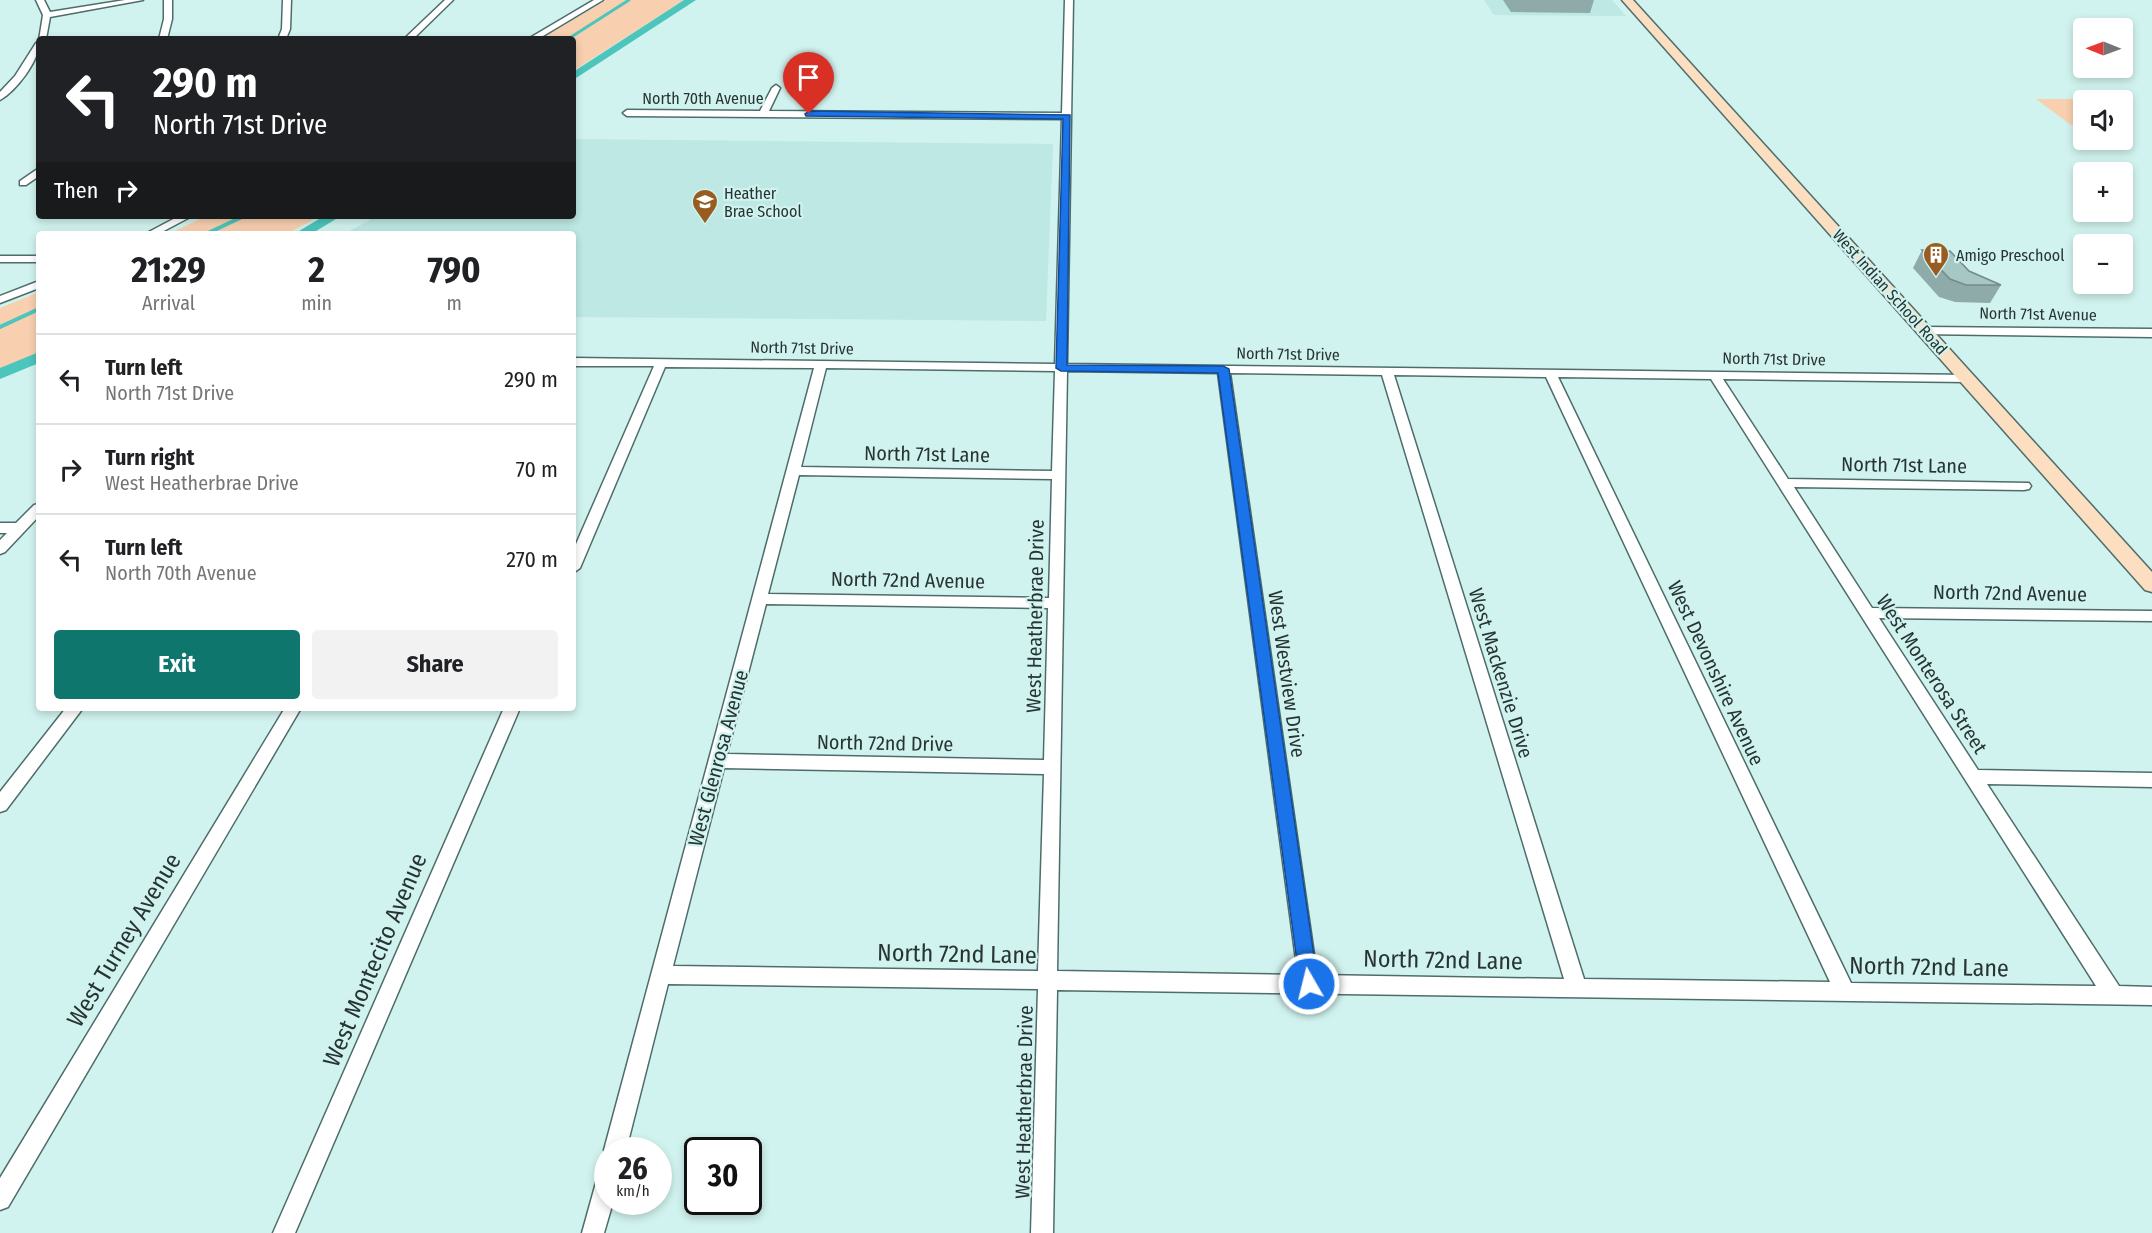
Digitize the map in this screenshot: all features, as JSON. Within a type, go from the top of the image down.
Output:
[{"type":"main road","name":"West Indian School Road","points":[[1627,0],[2152,585]]},
{"type":"street","points":[[40,0],[47,15],[43,36]]},
{"type":"street","points":[[47,15],[139,0]]},
{"type":"street","points":[[164,36],[168,19],[168,0]]},
{"type":"street","points":[[283,36],[286,29],[287,0]]},
{"type":"street","points":[[411,36],[449,0]]},
{"type":"street","points":[[537,36],[599,0]]},
{"type":"street","name":"West Heatherbrae Drive","points":[[1042,1233],[1069,0]]},
{"type":"street","points":[[0,97],[18,78],[36,50]]},
{"type":"street","points":[[764,113],[776,88]]},
{"type":"street","name":"North 70th Avenue","points":[[627,113],[1067,116]]},
{"type":"street","points":[[36,173],[22,183],[36,184]]},
{"type":"street","points":[[156,231],[181,219]]},
{"type":"street","points":[[0,259],[36,259]]},
{"type":"street","points":[[0,300],[36,285]]},
{"type":"street","name":"North 71st Avenue","points":[[1924,331],[2152,333]]},
{"type":"street","name":"North 71st Drive","points":[[576,362],[1967,378]]},
{"type":"street","points":[[576,561],[661,363]]},
{"type":"street","name":"West Glenrosa Avenue","points":[[618,1137],[821,365]]},
{"type":"street","name":"West Westview Drive","points":[[1223,369],[1309,984]]},
{"type":"street","name":"West Mackenzie Drive","points":[[1387,371],[1577,988]]},
{"type":"street","name":"West Devonshire Avenue","points":[[1550,373],[1845,992]]},
{"type":"street","name":"West Monterosa Street","points":[[1715,375],[2113,995]]},
{"type":"street","name":"North 71st Lane","points":[[795,471],[1059,475]]},
{"type":"street","name":"North 71st Lane","points":[[1785,483],[2024,486]]},
{"type":"street","points":[[0,549],[36,511]]},
{"type":"street","points":[[0,528],[21,528]]},
{"type":"street","name":"North 72nd Avenue","points":[[759,599],[1056,603]]},
{"type":"street","name":"North 72nd Avenue","points":[[1868,613],[2152,616]]},
{"type":"street","points":[[0,805],[73,711]]},
{"type":"street","name":"West Turney Avenue","points":[[0,1199],[291,711]]},
{"type":"street","name":"West Montecito Avenue","points":[[284,1233],[511,711]]},
{"type":"street","name":"North 72nd Drive","points":[[717,761],[1052,767]]},
{"type":"street","points":[[1973,777],[2152,780]]},
{"type":"street","name":"North 72nd Lane","points":[[661,975],[2152,996]]},
{"type":"street","points":[[593,1233],[598,1215]]},
{"type":"shaded area","points":[[606,0],[684,0],[576,69],[576,36],[546,36]]},
{"type":"shaded area","points":[[1484,0],[1612,0],[1626,16],[1494,15]]},
{"type":"shaded area","points":[[2036,99],[2073,99],[2073,125]]},
{"type":"shaded area","name":"Heather Brae School","points":[[576,139],[1053,144],[1046,321],[576,317],[576,231],[350,231],[372,219],[576,219]]},
{"type":"shaded area","points":[[200,219],[314,219],[292,231],[175,231]]},
{"type":"shaded area","points":[[36,293],[36,353],[0,369],[0,308]]},
{"type":"building","points":[[1922,250],[1950,251],[1969,271],[2001,285],[1966,285],[1950,279]]},
{"type":"waterway","points":[[573,36],[629,0]]},
{"type":"waterway","points":[[576,75],[691,0]]},
{"type":"waterway","points":[[212,231],[238,219]]},
{"type":"waterway","points":[[306,231],[328,219]]},
{"type":"waterway","points":[[0,327],[36,310]]},
{"type":"waterway","points":[[0,374],[36,358]]},
{"type":"place","name":"Heather Brae School","points":[[705,225]]},
{"type":"place","name":"Amigo Preschool","points":[[1936,278]]},
{"type":"route","points":[[809,114],[1067,116],[1061,368],[1223,369],[1309,984]]}]
